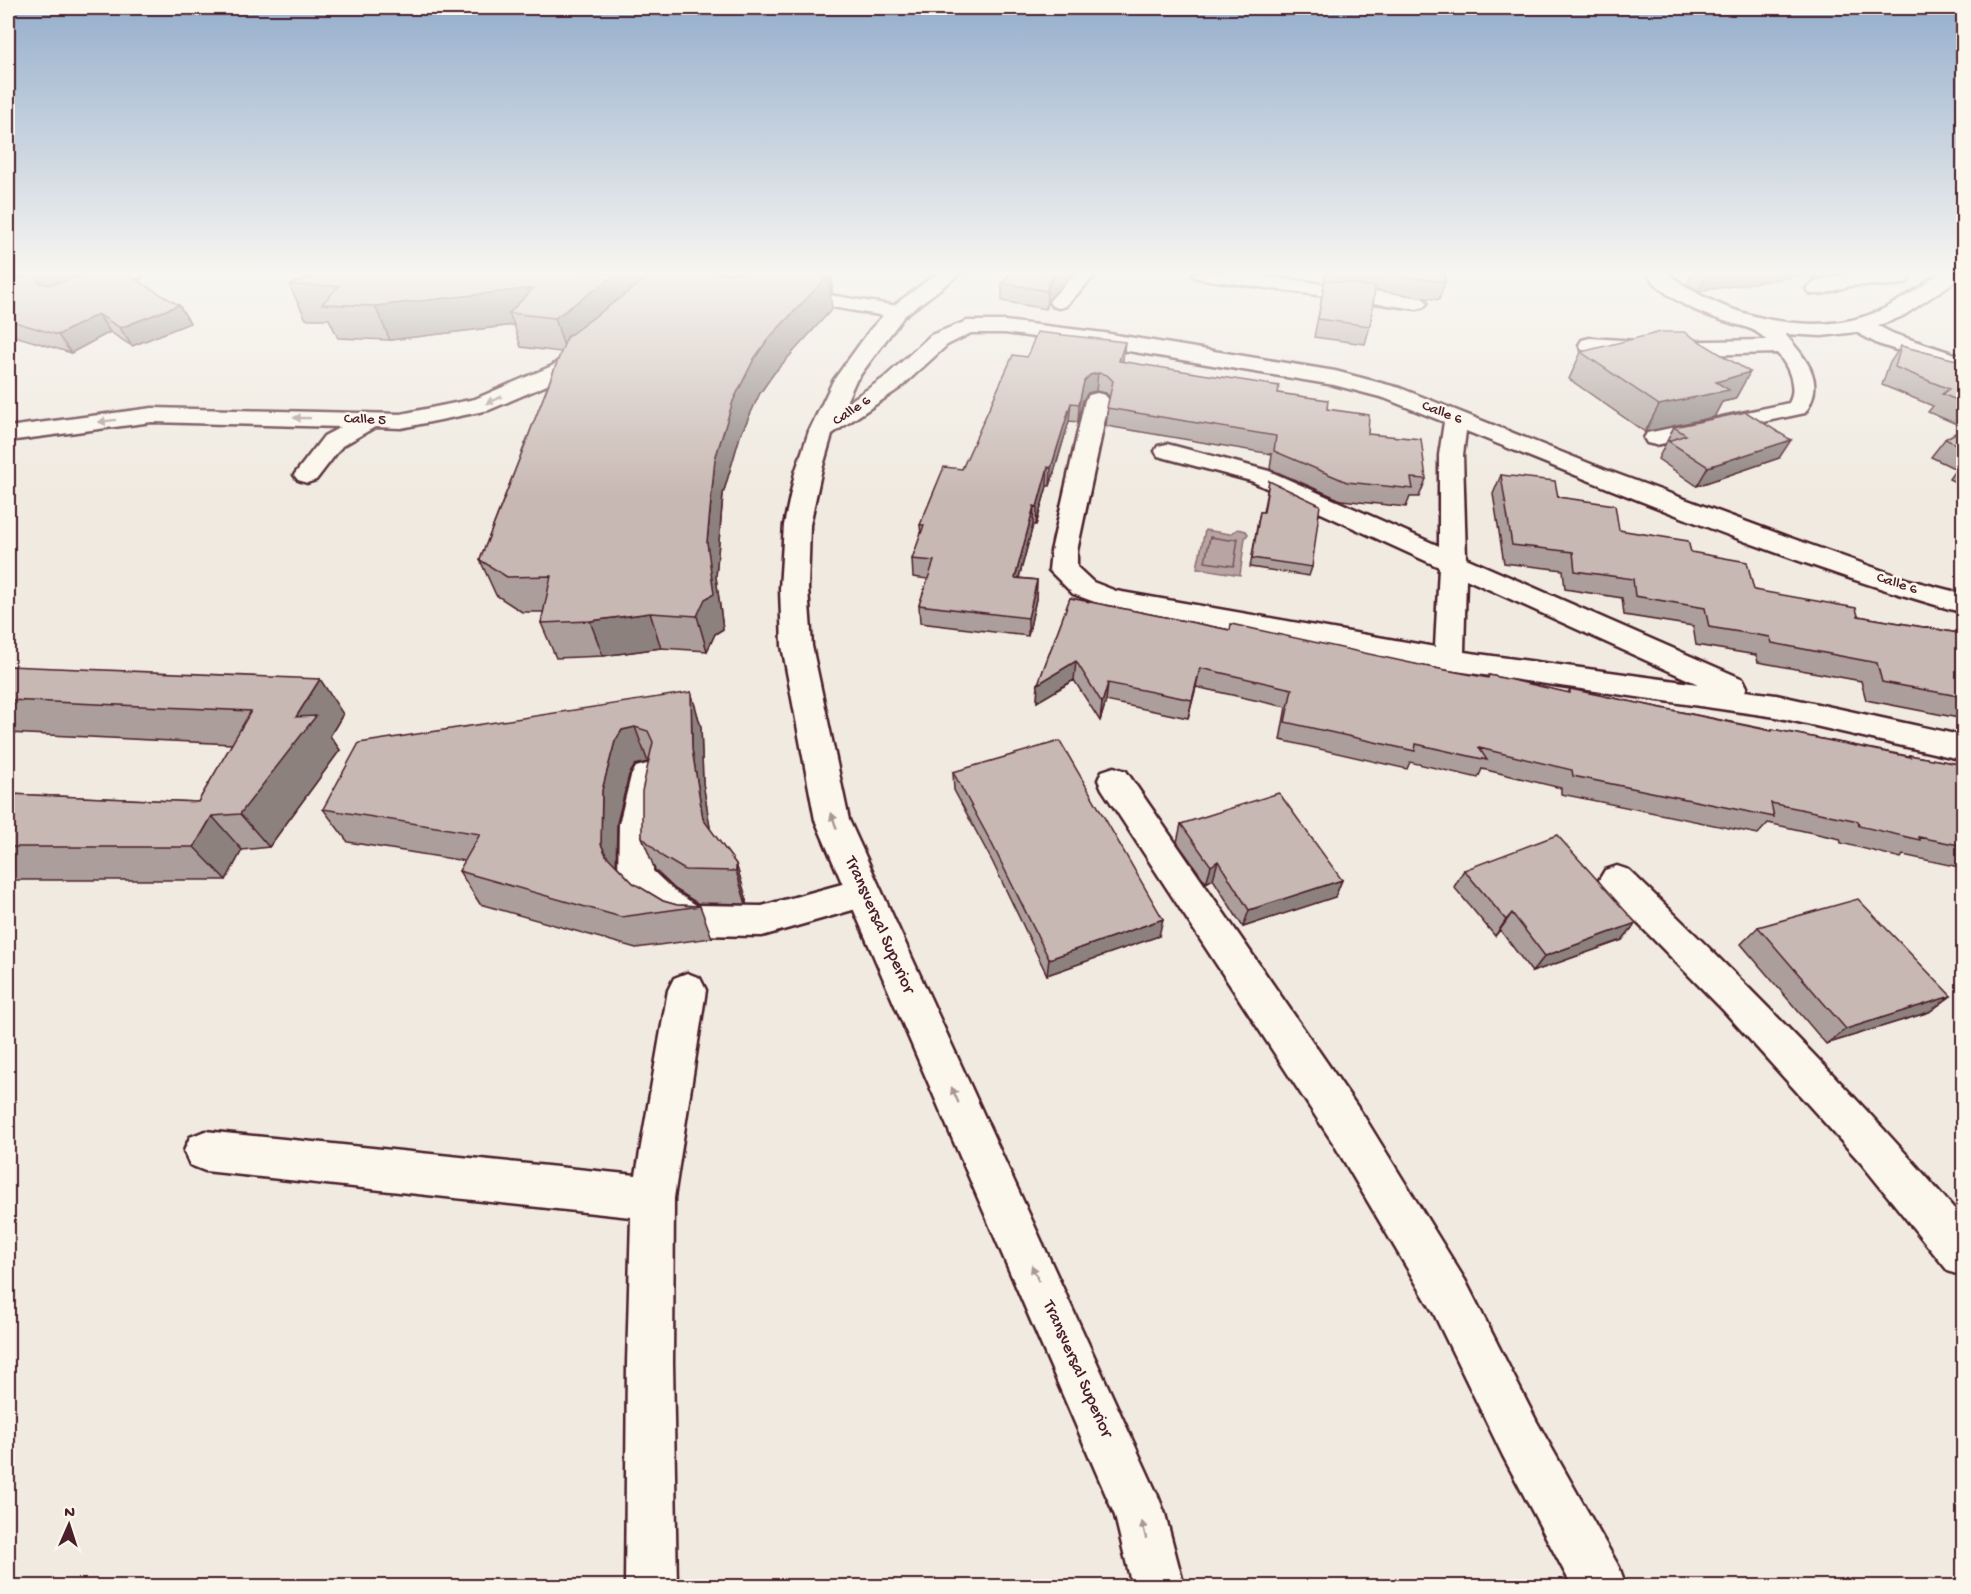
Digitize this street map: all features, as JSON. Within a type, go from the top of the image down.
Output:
[{"type":"street","name":"Calle 5","points":[[8,434],[152,415],[401,421],[481,405],[560,371],[590,347]]},
{"type":"street","name":"Transversal Superior","points":[[869,347],[844,381],[820,431],[808,472],[797,525],[794,589],[797,646],[832,820],[1140,1514],[1158,1587]]},
{"type":"street","name":"Calle 6","points":[[820,431],[892,383],[931,347]]},
{"type":"street","name":"Calle 6","points":[[1149,347],[1335,378],[1392,393],[1597,475],[1779,543],[1899,586],[1964,604]]},
{"type":"street","points":[[1620,347],[1653,350],[1737,347]]},
{"type":"street","points":[[1656,438],[1797,408],[1803,399],[1803,383],[1798,363],[1782,347]]},
{"type":"street","points":[[1911,347],[1964,365]]},
{"type":"street","name":"Calle 6","points":[[859,360],[872,369],[884,372],[910,367]]},
{"type":"street","points":[[1097,400],[1064,551],[1063,570],[1083,588],[1111,599],[1449,660],[1776,706],[1964,748]]},
{"type":"street","points":[[1449,660],[1453,564],[1451,455],[1456,417]]},
{"type":"street","points":[[307,475],[333,441],[370,420]]},
{"type":"street","points":[[1167,451],[1260,476],[1675,664],[1776,706]]},
{"type":"street","points":[[647,776],[636,824],[635,876],[661,902],[690,920],[762,921],[864,893]]},
{"type":"street","points":[[1114,780],[1350,1132],[1431,1265],[1449,1296],[1520,1439],[1600,1587]]},
{"type":"street","points":[[1617,880],[1737,999],[1876,1149],[1964,1255]]},
{"type":"street","points":[[651,1587],[652,1198],[671,1097],[687,990]]},
{"type":"street","points":[[205,1151],[652,1198]]},
{"type":"water","points":[[1238,529],[1248,534],[1245,538],[1240,575],[1197,568],[1205,530],[1230,534]]},
{"type":"building","points":[[563,347],[762,347],[733,401],[715,459],[707,542],[714,594],[705,599],[697,616],[650,613],[590,621],[541,623],[551,576],[507,577],[480,560]]},
{"type":"building","points":[[1031,347],[1123,347],[1119,361],[1279,386],[1278,393],[1328,400],[1327,409],[1369,415],[1368,434],[1421,439],[1426,479],[1411,478],[1413,489],[1347,482],[1274,451],[1276,436],[1107,408],[1113,381],[1107,375],[1098,373],[1090,375],[1084,381],[1079,404],[1071,403],[1051,468],[1048,467],[1037,507],[1034,506],[1015,578],[1037,580],[1028,618],[919,605],[934,561],[912,559],[924,525],[920,525],[944,467],[962,469],[1013,355],[1027,357]]},
{"type":"building","points":[[1599,347],[1709,347],[1750,372],[1716,382],[1729,390],[1659,405],[1581,352]]},
{"type":"building","points":[[1901,347],[1964,362],[1964,403],[1942,394],[1949,389],[1895,367]]},
{"type":"building","points":[[1746,412],[1791,440],[1708,467],[1668,441],[1686,435],[1674,427]]},
{"type":"building","points":[[1964,428],[1964,448],[1945,439]]},
{"type":"building","points":[[1501,475],[1555,481],[1558,497],[1615,505],[1619,530],[1688,541],[1691,552],[1747,562],[1754,590],[1856,608],[1858,616],[1964,634],[1964,697],[1882,682],[1877,663],[1772,643],[1770,637],[1709,627],[1705,608],[1635,596],[1633,579],[1575,571],[1573,552],[1512,545]]},
{"type":"building","points":[[1269,481],[1320,505],[1312,567],[1252,558],[1260,512],[1264,512]]},
{"type":"building","points":[[1070,598],[1230,630],[1231,624],[1429,667],[1488,678],[1489,675],[1570,693],[1570,689],[1772,731],[1772,729],[1910,757],[1909,755],[1964,765],[1964,846],[1919,837],[1920,840],[1859,826],[1858,821],[1771,803],[1774,817],[1573,776],[1572,770],[1479,748],[1487,760],[1416,744],[1415,751],[1285,722],[1292,689],[1200,668],[1192,700],[1108,683],[1102,703],[1076,661],[1038,684]]},
{"type":"building","points":[[8,666],[320,679],[296,717],[316,716],[240,814],[212,816],[194,847],[8,847],[8,794],[198,802],[251,711],[8,700]]},
{"type":"building","points":[[691,692],[692,749],[703,819],[736,864],[736,871],[685,870],[663,857],[642,837],[642,791],[653,742],[648,731],[635,727],[622,730],[615,741],[602,790],[601,844],[606,855],[633,883],[663,901],[677,905],[700,906],[621,917],[459,871],[480,834],[323,809],[359,743]]},
{"type":"building","points":[[1060,741],[1163,919],[1049,959],[992,844],[953,772]]},
{"type":"building","points":[[1279,793],[1342,880],[1249,910],[1218,861],[1211,866],[1181,824]]},
{"type":"building","points":[[1557,835],[1636,923],[1545,956],[1512,913],[1506,920],[1464,870]]},
{"type":"building","points":[[1858,899],[1951,996],[1846,1029],[1758,927]]}]
